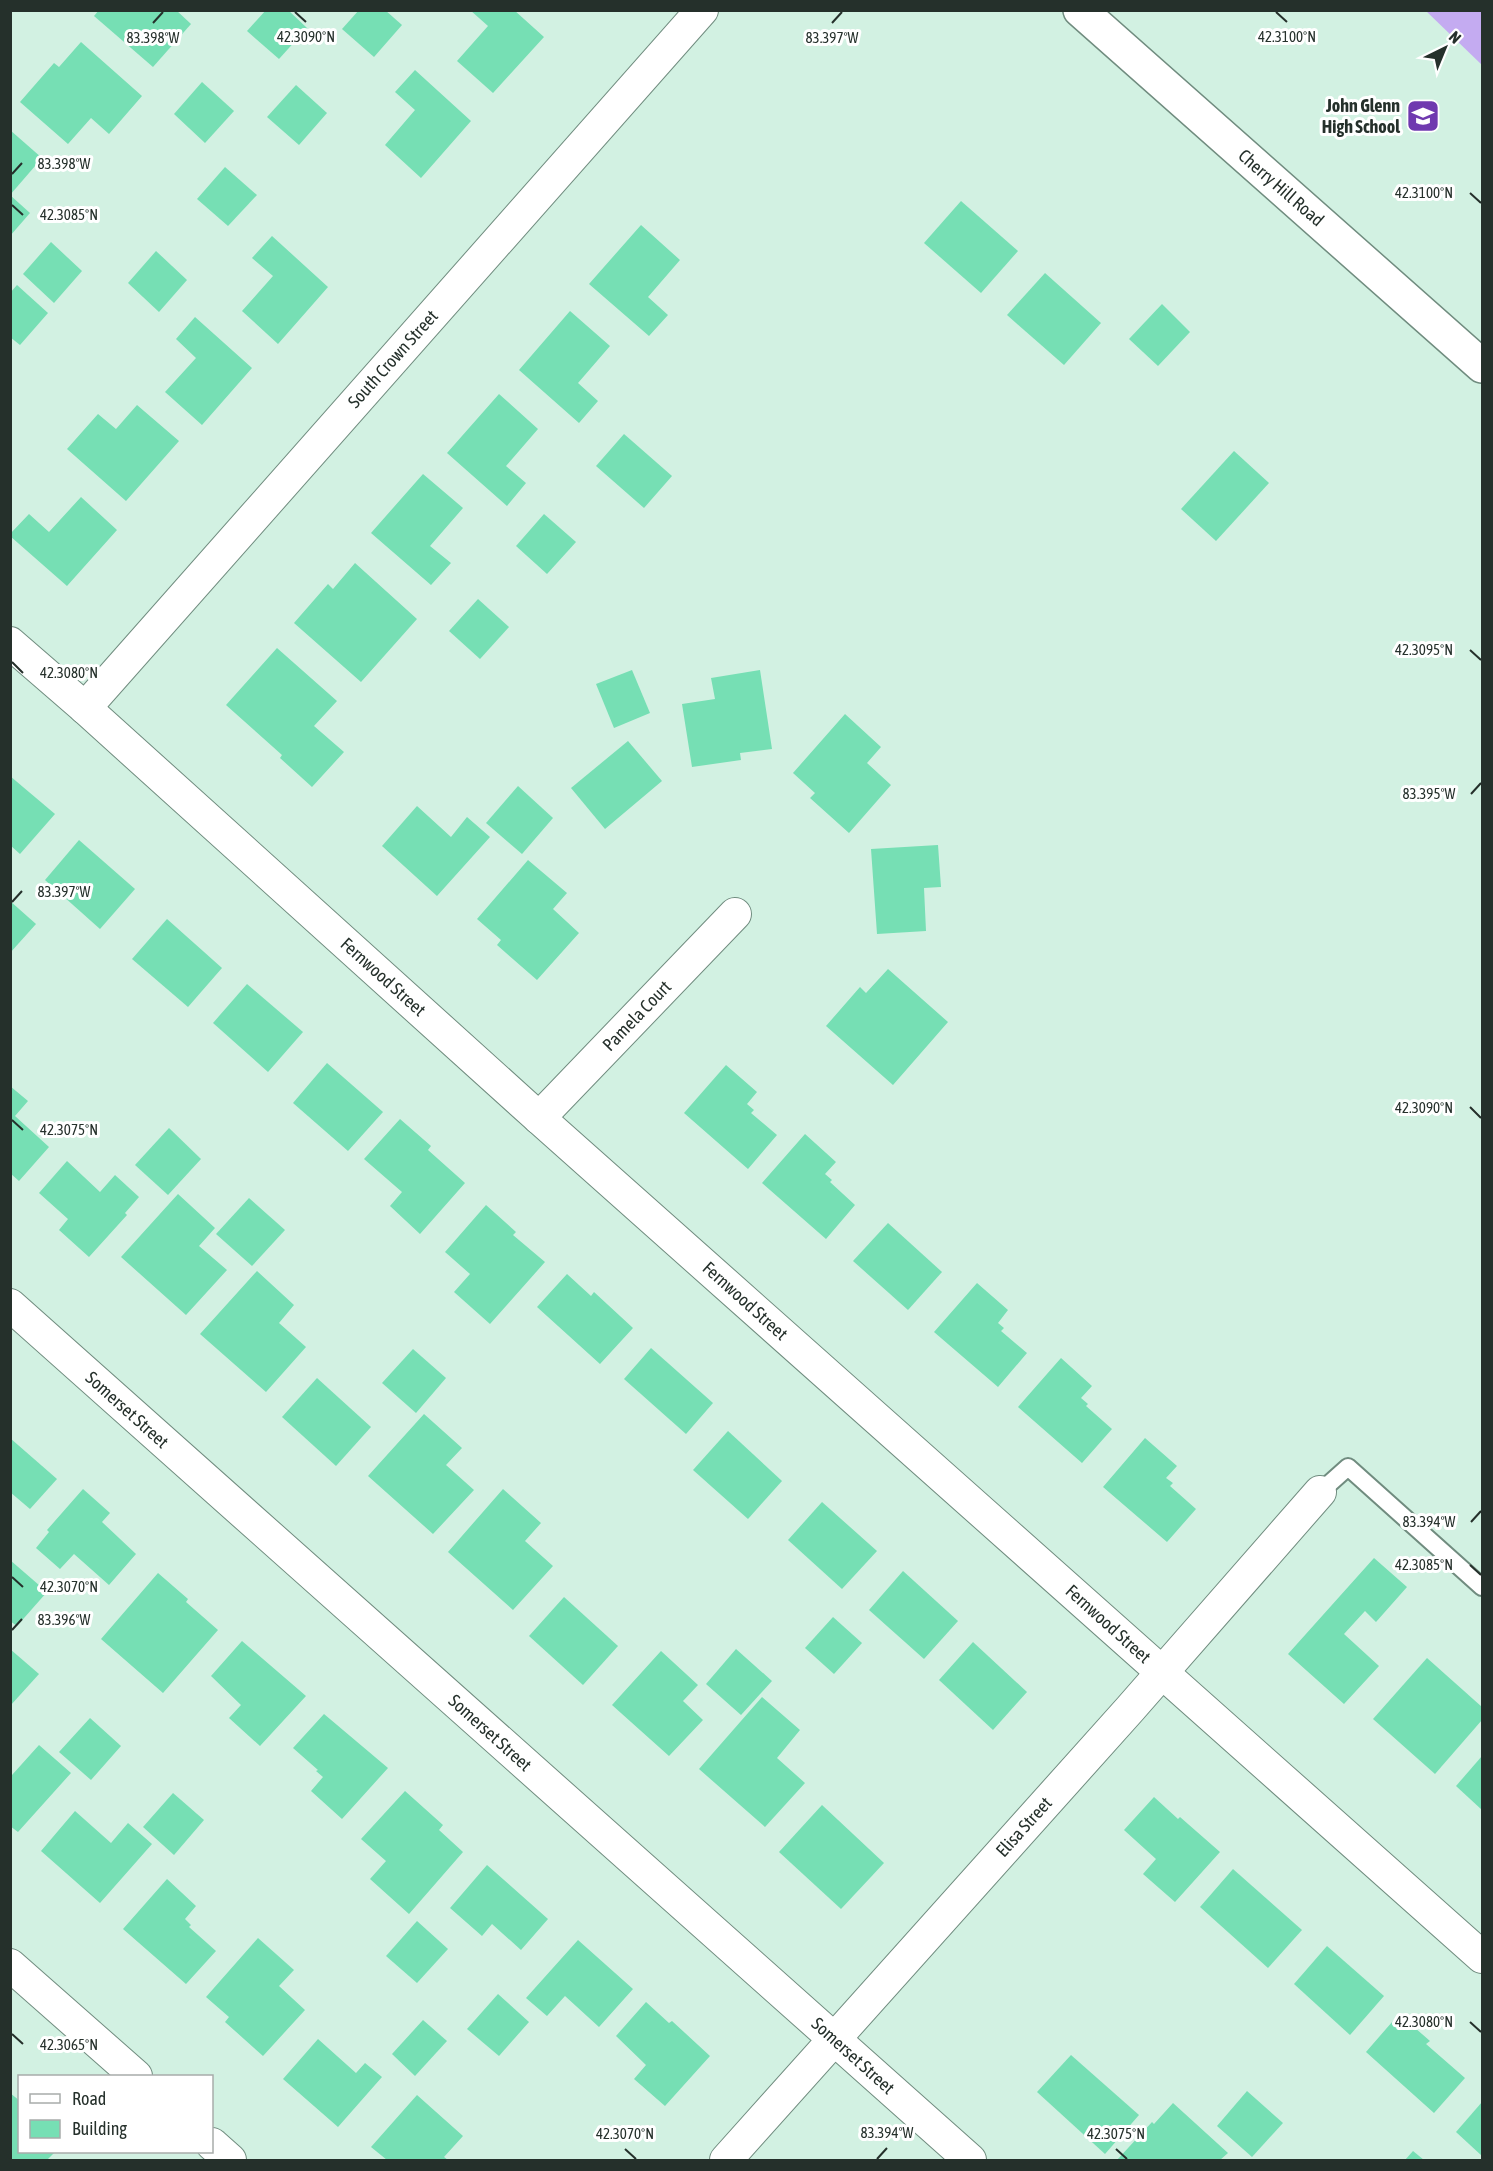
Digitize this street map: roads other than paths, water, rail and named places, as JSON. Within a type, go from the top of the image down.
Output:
[{"type":"main road","name":"Cherry Hill Road","points":[[1080,10],[1482,366]]},
{"type":"street","name":"South Crown Street","points":[[85,708],[702,10]]},
{"type":"street","name":"Fernwood Street","points":[[10,643],[539,1118],[1482,1957]]},
{"type":"street","name":"Pamela Court","points":[[539,1118],[735,914]]},
{"type":"street","name":"Somerset Street","points":[[10,1305],[970,2160]]},
{"type":"street","name":"Elisa Street","points":[[726,2160],[1320,1492]]},
{"type":"street","points":[[10,1965],[135,2075]]},
{"type":"street","points":[[213,2145],[230,2160]]},
{"type":"lane","points":[[1320,1492],[1348,1467],[1482,1587]]},
{"type":"place","name":"John Glenn High School","points":[[1423,116]]}]
